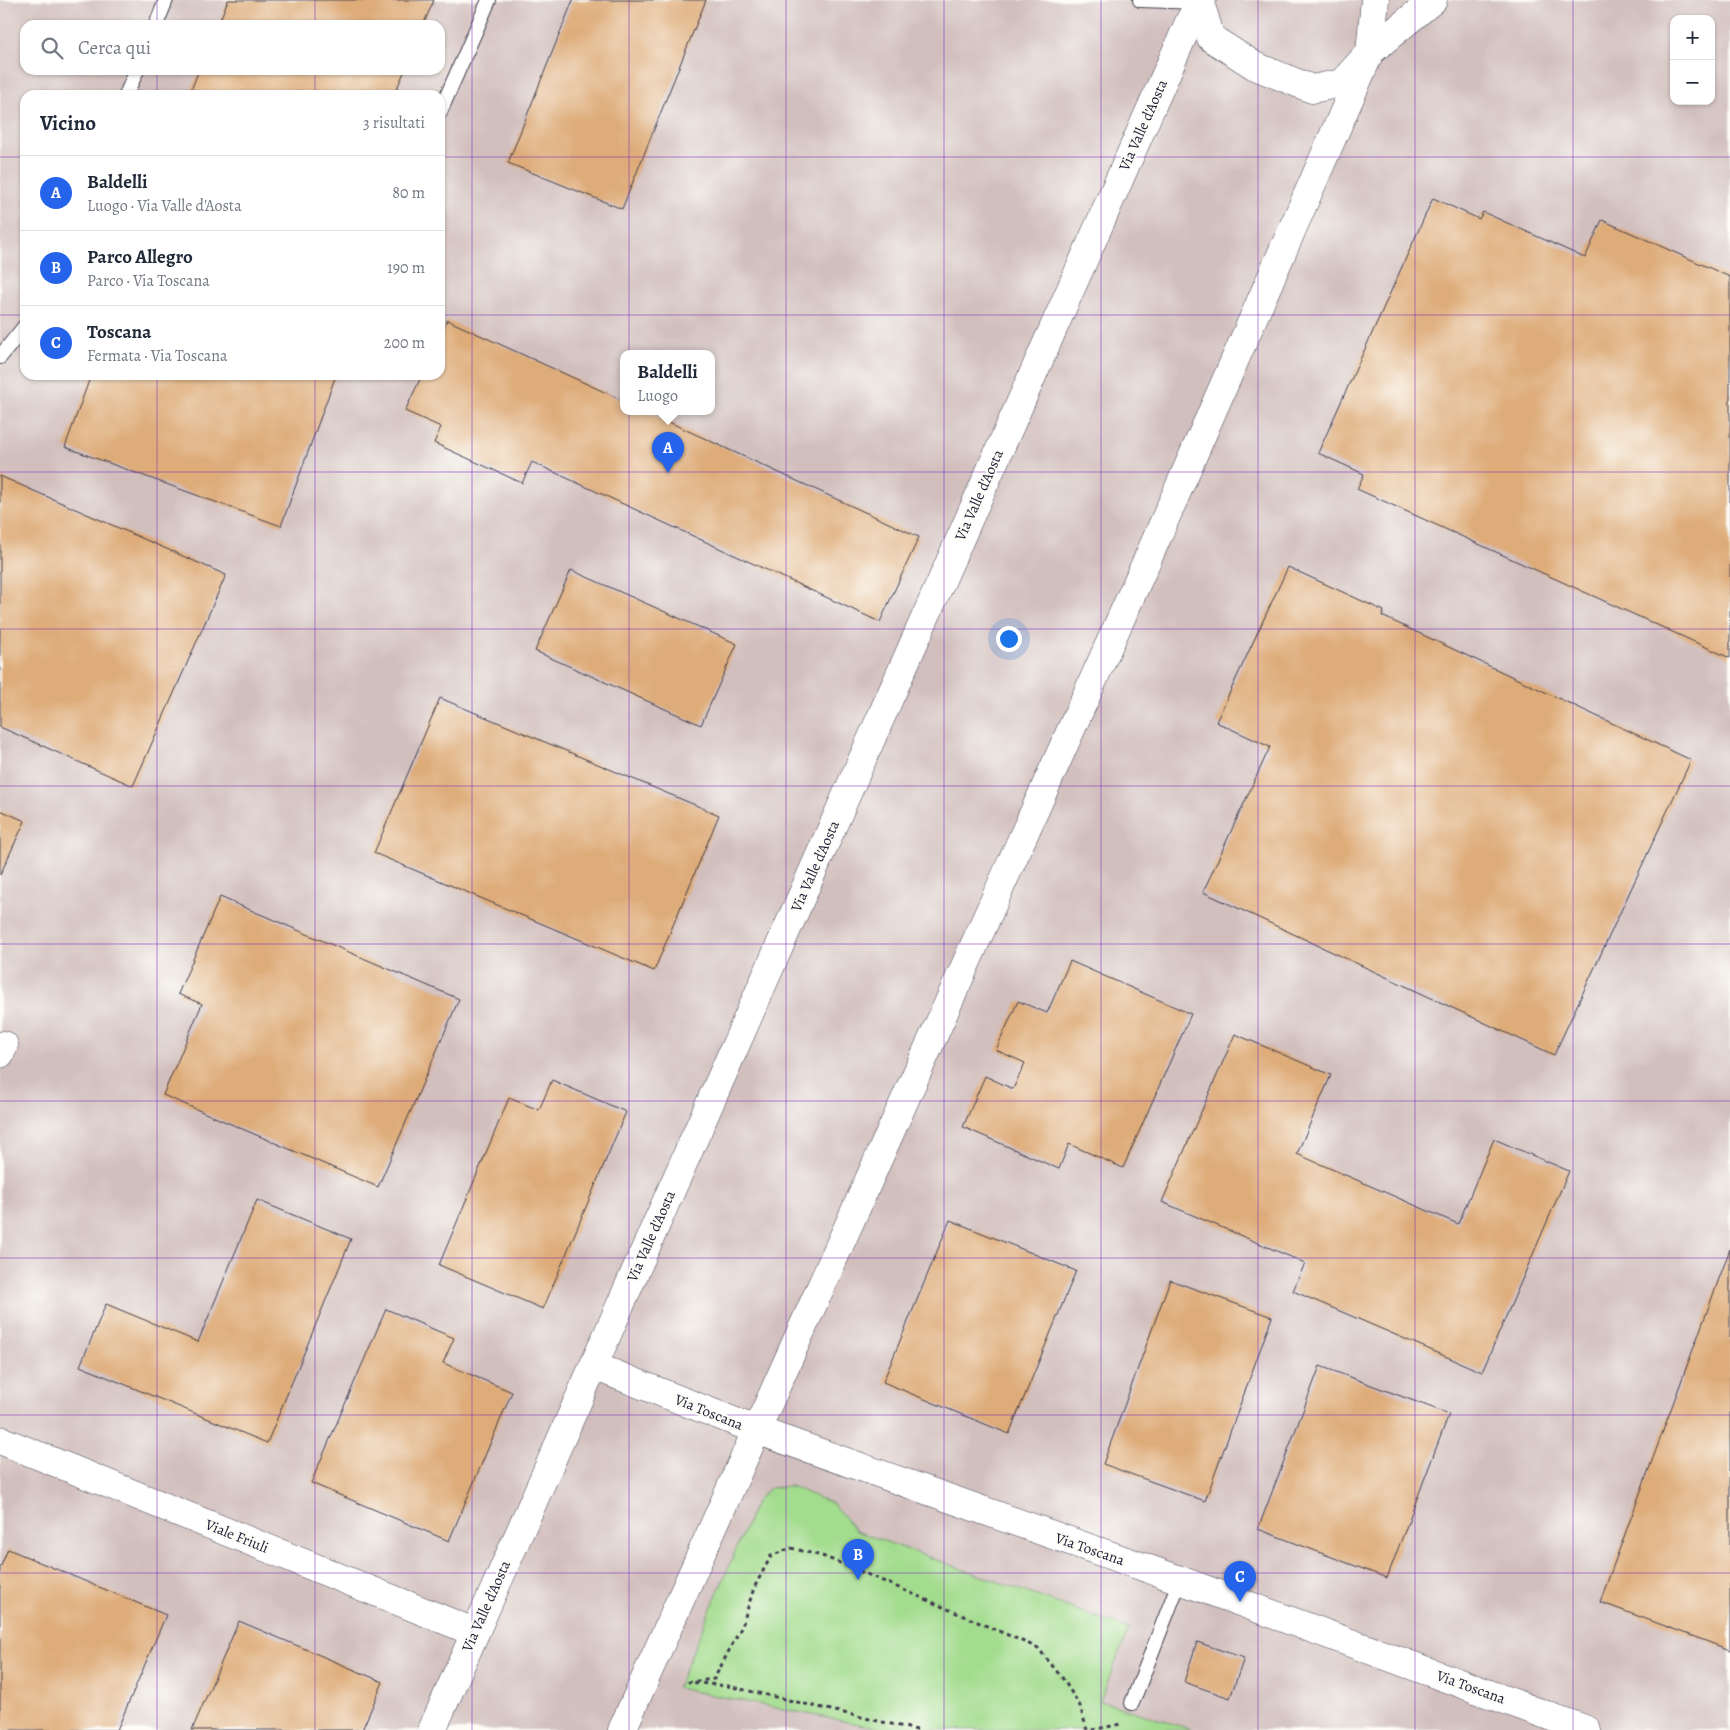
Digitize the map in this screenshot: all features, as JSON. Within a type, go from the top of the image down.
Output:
[{"type":"street","points":[[622,1730],[1140,576],[1370,52],[1375,0]]},
{"type":"street","points":[[1201,1],[1211,38],[1255,66],[1312,89],[1342,83],[1370,52],[1433,0]]},
{"type":"street","name":"Via Valle d'Aosta","points":[[432,1730],[1159,90],[1201,1]]},
{"type":"street","name":"Via Toscana","points":[[594,1366],[756,1430],[1180,1580],[1587,1730]]},
{"type":"street","name":"Viale Friuli","points":[[0,1440],[474,1632]]},
{"type":"lane","points":[[158,20],[166,0]]},
{"type":"lane","points":[[445,101],[489,0]]},
{"type":"lane","points":[[1140,0],[1201,1]]},
{"type":"lane","points":[[128,90],[134,75]]},
{"type":"lane","points":[[0,357],[20,332]]},
{"type":"lane","points":[[1132,1704],[1180,1580]]},
{"type":"path","points":[[917,1730],[728,1686],[689,1682],[714,1679],[742,1626],[754,1588],[772,1556],[791,1548],[822,1556],[855,1569],[1038,1648],[1063,1679],[1080,1706],[1087,1730]]},
{"type":"shaded area","points":[[0,0],[1730,0],[1730,1730],[0,1730]]},
{"type":"green space","points":[[791,1486],[833,1504],[856,1531],[1129,1629],[1100,1701],[1193,1730],[888,1730],[677,1688],[757,1500],[770,1488]]},
{"type":"building","points":[[228,0],[434,0],[425,20],[220,20]]},
{"type":"building","points":[[573,0],[706,0],[622,209],[508,163]]},
{"type":"building","points":[[197,75],[403,75],[396,90],[191,90]]},
{"type":"building","points":[[1433,198],[1479,219],[1483,212],[1585,258],[1602,220],[1730,277],[1730,658],[1357,489],[1364,474],[1318,453]]},
{"type":"building","points":[[447,320],[620,399],[620,415],[654,415],[919,537],[880,622],[532,462],[522,483],[434,443],[441,427],[405,411],[420,380],[445,380],[445,325]]},
{"type":"building","points":[[89,380],[334,380],[281,526],[65,447]]},
{"type":"building","points":[[0,476],[226,575],[133,786],[0,727]]},
{"type":"building","points":[[1288,567],[1384,611],[1382,616],[1691,760],[1554,1055],[1203,892],[1270,747],[1216,722]]},
{"type":"building","points":[[571,570],[737,644],[701,725],[535,651]]},
{"type":"building","points":[[440,698],[719,815],[654,971],[374,853]]},
{"type":"building","points":[[0,810],[25,821],[0,875]]},
{"type":"building","points":[[220,897],[459,999],[378,1187],[163,1095],[202,1004],[178,994]]},
{"type":"building","points":[[1070,961],[1191,1014],[1123,1168],[1069,1144],[1059,1169],[963,1127],[985,1076],[1013,1089],[1025,1063],[996,1050],[1018,1001],[1047,1013]]},
{"type":"building","points":[[1235,1034],[1331,1075],[1297,1154],[1458,1224],[1494,1139],[1569,1171],[1482,1372],[1293,1291],[1305,1263],[1162,1202]]},
{"type":"building","points":[[552,1080],[626,1112],[543,1309],[439,1265],[509,1098],[539,1110]]},
{"type":"building","points":[[257,1200],[351,1239],[267,1443],[80,1366],[106,1304],[198,1342]]},
{"type":"building","points":[[950,1220],[1076,1271],[1009,1434],[883,1382]]},
{"type":"building","points":[[1730,1249],[1730,1650],[1600,1602]]},
{"type":"building","points":[[1170,1280],[1272,1317],[1205,1501],[1103,1464]]},
{"type":"building","points":[[386,1309],[454,1338],[443,1363],[512,1392],[449,1541],[311,1483]]},
{"type":"building","points":[[1320,1366],[1449,1414],[1387,1578],[1258,1529]]},
{"type":"building","points":[[8,1549],[166,1615],[117,1730],[0,1730],[0,1568]]},
{"type":"building","points":[[239,1621],[383,1682],[362,1730],[192,1730]]},
{"type":"building","points":[[1197,1642],[1244,1658],[1230,1698],[1184,1682]]},
{"type":"place","name":"Baldelli","points":[[668,473]]},
{"type":"place","name":"Parco Allegro","points":[[858,1580]]},
{"type":"place","name":"Toscana","points":[[1240,1602]]}]
